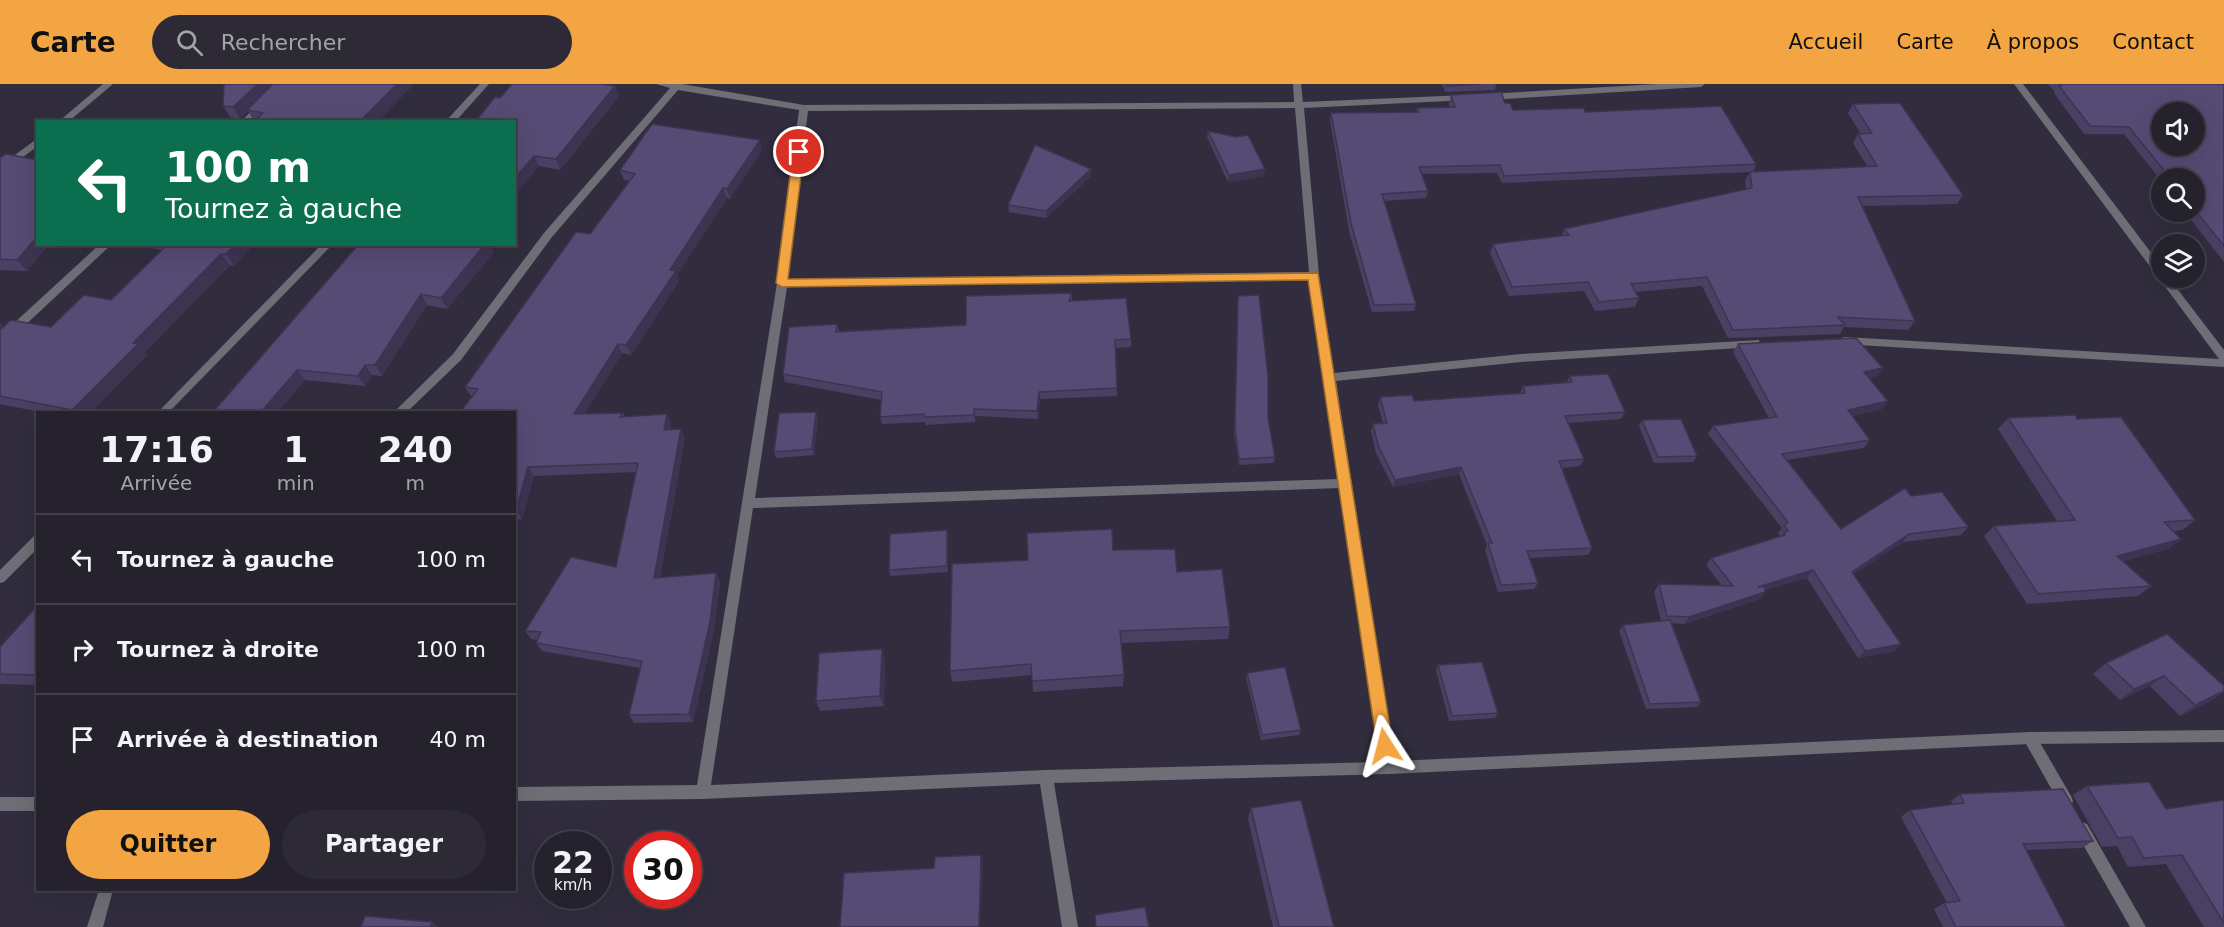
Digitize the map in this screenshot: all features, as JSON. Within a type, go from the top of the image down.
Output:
[{"type":"street","points":[[64,120],[109,84]]},
{"type":"street","points":[[246,120],[285,84]]},
{"type":"street","points":[[451,120],[485,84]]},
{"type":"street","points":[[660,84],[677,85],[804,108],[1300,105],[1570,88],[1701,84]]},
{"type":"street","points":[[1297,84],[1314,275],[1389,768]]},
{"type":"street","points":[[2018,84],[2151,260]]},
{"type":"street","points":[[401,411],[457,357],[548,235],[677,85]]},
{"type":"street","points":[[704,792],[782,283],[804,108]]},
{"type":"street","points":[[0,171],[36,143]]},
{"type":"street","points":[[0,342],[106,246]]},
{"type":"street","points":[[164,411],[326,246]]},
{"type":"street","points":[[782,283],[1314,275]]},
{"type":"street","points":[[2172,288],[2224,358]]},
{"type":"street","points":[[1828,341],[1945,345],[2224,363]]},
{"type":"street","points":[[1329,378],[1521,358],[1772,343]]},
{"type":"street","points":[[747,503],[1345,483]]},
{"type":"street","points":[[0,579],[36,542]]},
{"type":"street","points":[[516,794],[704,792],[1046,777],[1389,768],[2030,738],[2224,736]]},
{"type":"street","points":[[2030,738],[2138,927]]},
{"type":"street","points":[[1046,777],[1070,927]]},
{"type":"street","points":[[0,804],[36,804]]},
{"type":"street","points":[[95,927],[106,891]]},
{"type":"building","points":[[224,84],[258,84],[233,107],[223,106]]},
{"type":"building","points":[[273,84],[397,84],[361,120],[255,120],[263,113],[247,110]]},
{"type":"building","points":[[512,84],[615,86],[556,159],[534,156],[516,177],[516,120],[477,120],[495,97],[500,98]]},
{"type":"building","points":[[1446,84],[1481,84],[1447,86]]},
{"type":"building","points":[[2059,84],[2224,84],[2224,246],[2205,222],[2205,168],[2162,168],[2152,156],[2205,156],[2205,102],[2151,102],[2151,154],[2129,127],[2090,126],[2059,86],[2061,86]]},
{"type":"building","points":[[1501,92],[1505,103],[1510,103],[1513,110],[1584,108],[1585,112],[1721,106],[1756,164],[1504,176],[1500,165],[1419,167],[1428,191],[1382,194],[1416,304],[1374,305],[1351,223],[1331,113],[1419,112],[1417,108],[1455,107],[1451,95]]},
{"type":"building","points":[[1900,103],[1963,195],[1858,197],[1915,321],[1838,317],[1845,325],[1733,330],[1707,277],[1631,284],[1639,298],[1599,302],[1588,282],[1512,287],[1493,244],[1569,235],[1564,229],[1752,188],[1750,172],[1877,166],[1858,134],[1872,133],[1853,104]]},
{"type":"building","points":[[652,124],[760,140],[727,189],[723,188],[670,270],[676,271],[626,345],[618,344],[574,414],[623,413],[620,417],[667,414],[664,430],[681,429],[654,578],[716,573],[710,622],[689,714],[629,715],[642,661],[536,643],[541,632],[525,631],[571,557],[616,567],[638,463],[528,467],[516,510],[516,411],[461,411],[478,389],[465,387],[576,232],[590,234],[635,174],[620,170]]},
{"type":"building","points":[[1208,131],[1236,137],[1248,135],[1265,169],[1229,175]]},
{"type":"building","points":[[1035,145],[1091,169],[1046,211],[1008,205]]},
{"type":"building","points":[[6,154],[36,160],[36,238],[17,260],[0,259],[0,158]]},
{"type":"building","points":[[166,246],[234,246],[226,254],[221,254],[133,343],[138,344],[72,410],[0,396],[0,330],[11,320],[51,327],[84,295],[111,300]]},
{"type":"building","points":[[357,246],[483,246],[441,298],[421,294],[375,365],[365,365],[358,376],[297,370],[262,411],[214,411]]},
{"type":"building","points":[[1072,293],[1069,301],[1126,298],[1131,339],[1115,340],[1117,388],[1039,392],[1037,411],[974,409],[974,415],[924,417],[924,414],[880,417],[882,392],[783,374],[789,327],[837,324],[836,332],[966,325],[966,296]]},
{"type":"building","points":[[1259,295],[1268,376],[1268,418],[1275,457],[1239,459],[1235,427],[1238,296]]},
{"type":"building","points":[[1856,338],[1883,368],[1864,372],[1888,401],[1848,410],[1870,440],[1782,454],[1841,529],[1905,488],[1911,496],[1942,492],[1968,527],[1909,534],[1852,572],[1901,644],[1865,651],[1813,570],[1758,587],[1765,587],[1765,592],[1689,617],[1667,616],[1659,584],[1733,586],[1711,558],[1785,535],[1784,532],[1788,531],[1784,525],[1788,522],[1713,426],[1777,417],[1738,344]]},
{"type":"building","points":[[1608,374],[1625,412],[1565,416],[1584,459],[1559,461],[1592,548],[1527,551],[1538,583],[1501,585],[1488,543],[1492,543],[1461,467],[1395,480],[1378,445],[1373,424],[1387,423],[1380,397],[1412,395],[1414,401],[1525,393],[1523,386],[1572,382],[1570,376]]},
{"type":"building","points":[[816,412],[812,449],[774,452],[779,413]]},
{"type":"building","points":[[2075,415],[2077,419],[2121,417],[2195,520],[2164,522],[2181,539],[2117,556],[2151,586],[2038,594],[1994,526],[2075,520],[2008,418]]},
{"type":"building","points":[[1681,419],[1697,456],[1658,457],[1642,420]]},
{"type":"building","points":[[1112,529],[1113,550],[1175,549],[1177,572],[1222,569],[1230,627],[1120,631],[1124,675],[1032,681],[1031,664],[950,671],[952,564],[1028,560],[1027,533]]},
{"type":"building","points":[[947,530],[947,566],[889,570],[890,534]]},
{"type":"building","points":[[36,607],[36,675],[0,674],[0,647]]},
{"type":"building","points":[[1670,620],[1701,702],[1650,704],[1623,625]]},
{"type":"building","points":[[2167,634],[2224,686],[2224,691],[2195,705],[2164,676],[2134,689],[2106,663]]},
{"type":"building","points":[[882,649],[880,696],[816,701],[819,653]]},
{"type":"building","points":[[1482,662],[1498,713],[1452,716],[1438,665]]},
{"type":"building","points":[[1285,667],[1301,730],[1262,735],[1247,673]]},
{"type":"building","points":[[2149,782],[2166,809],[2224,800],[2224,923],[2182,855],[2144,858],[2132,837],[2118,838],[2087,786]]},
{"type":"building","points":[[2063,789],[2093,841],[2023,844],[2066,927],[1956,927],[1944,903],[1960,901],[1910,810],[1964,803],[1960,794]]},
{"type":"building","points":[[1301,800],[1334,927],[1279,927],[1251,808]]},
{"type":"building","points":[[981,855],[979,927],[840,927],[844,873],[934,868],[935,857]]},
{"type":"building","points":[[1145,907],[1149,927],[1096,927],[1095,915]]},
{"type":"building","points":[[365,916],[432,922],[430,927],[361,927]]},
{"type":"route","points":[[799,152],[782,283],[1314,275],[1385,746]]}]
